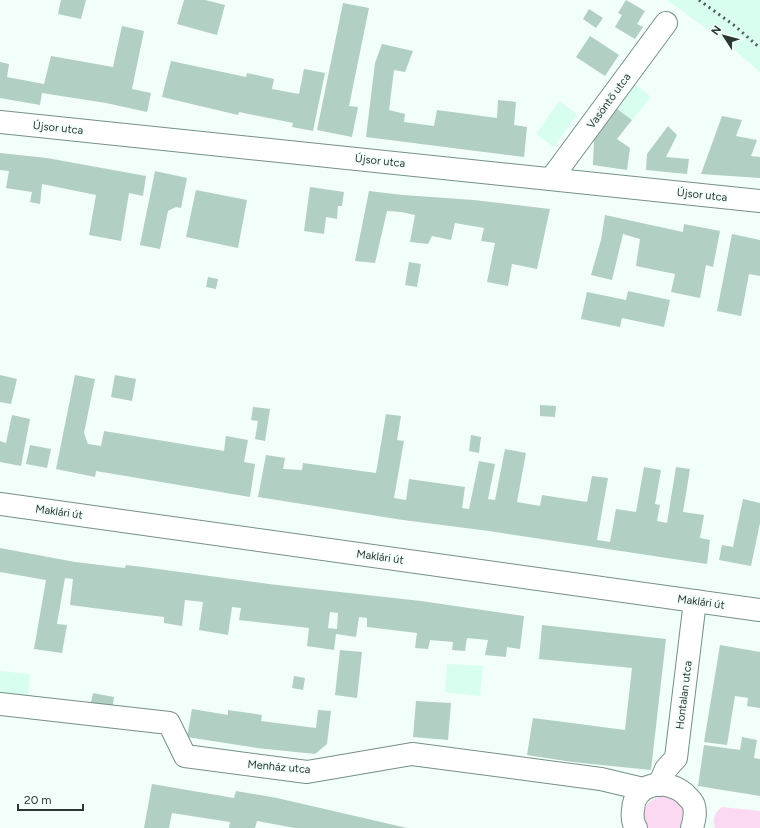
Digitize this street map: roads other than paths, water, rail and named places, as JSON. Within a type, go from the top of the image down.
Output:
[{"type":"street","name":"Vasöntő utca","points":[[551,179],[666,23]]},
{"type":"street","name":"Újsor utca","points":[[0,122],[760,201]]},
{"type":"street","name":"Maklári út","points":[[0,504],[760,610]]},
{"type":"street","name":"Hontalan utca","points":[[676,758],[696,601]]},
{"type":"street","name":"Menház utca","points":[[0,704],[169,723],[185,756],[307,772],[412,754],[601,779],[645,792],[670,786],[681,791]]},
{"type":"street","points":[[676,758],[681,791],[694,805],[695,816],[692,828]]},
{"type":"street","points":[[636,828],[633,823],[645,792],[676,758]]},
{"type":"railway","points":[[699,0],[735,26],[760,48]]}]
